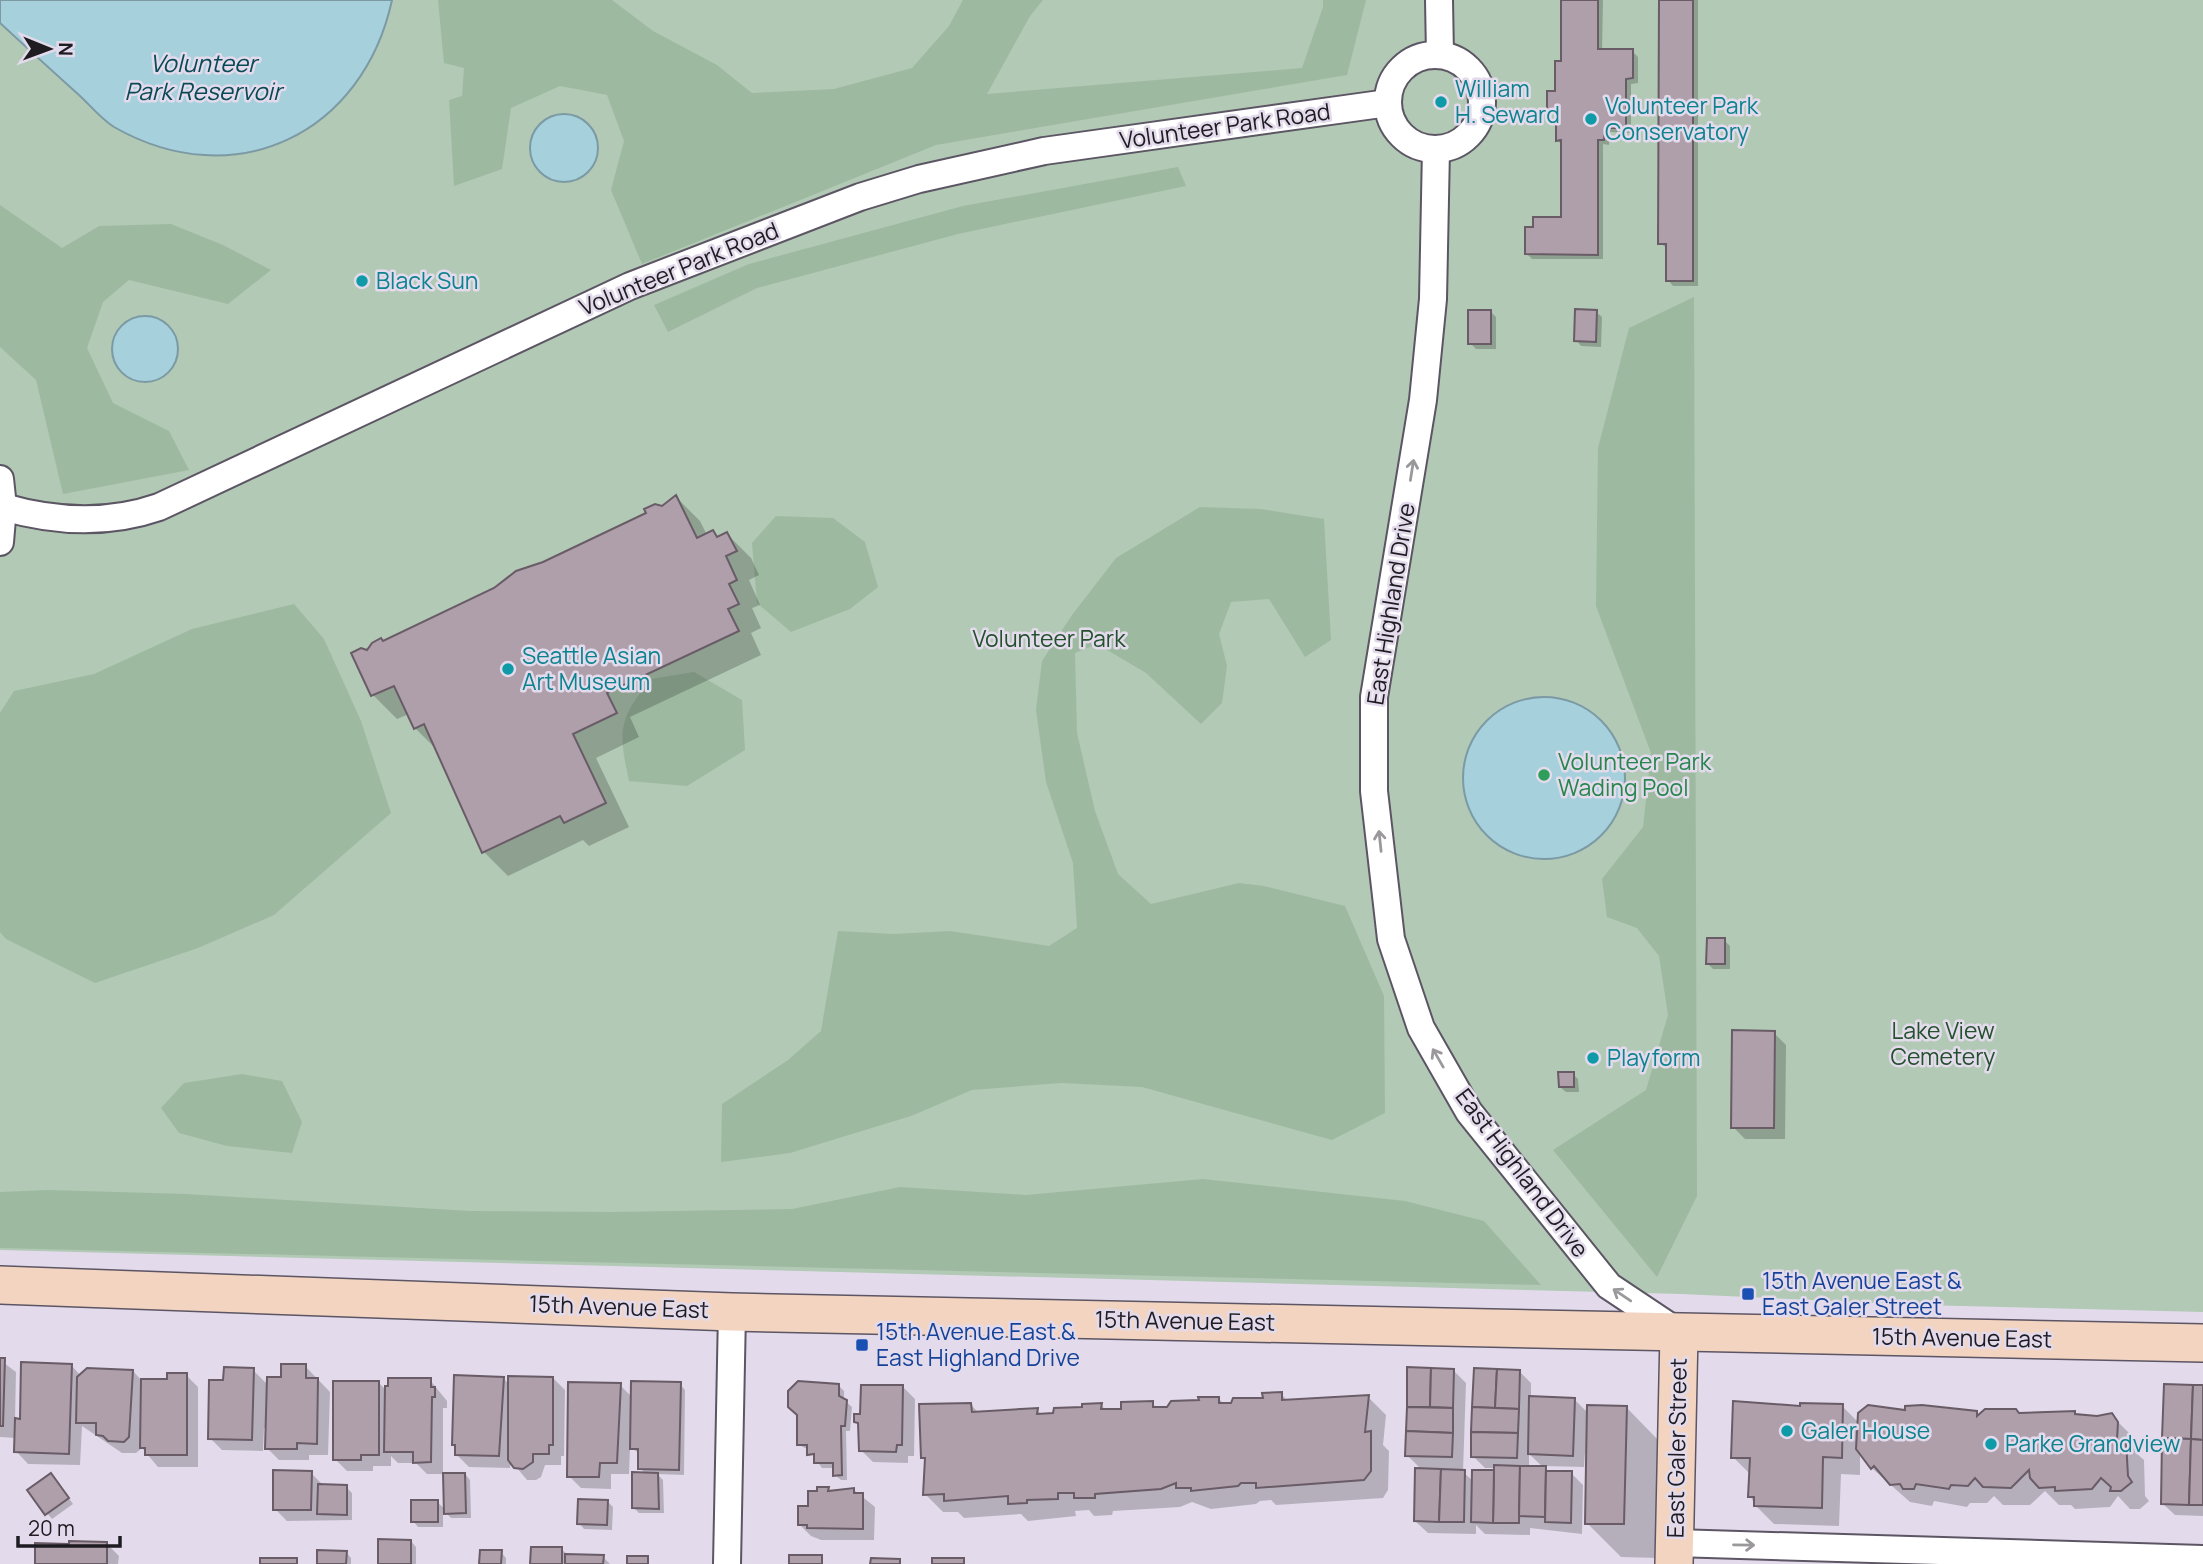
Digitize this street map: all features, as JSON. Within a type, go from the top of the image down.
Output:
[{"type":"street","points":[[1439,0],[1440,55]]},
{"type":"street","points":[[1440,55],[1455,59],[1468,68],[1478,81],[1482,101],[1476,127],[1465,139],[1452,146],[1421,148],[1408,141],[1391,117],[1388,103],[1391,87],[1409,62],[1424,56],[1440,55]]},
{"type":"street","name":"Volunteer Park Road","points":[[3,507],[53,520],[120,518],[159,507],[630,286],[786,224],[919,179],[1044,151],[1388,103]]},
{"type":"street","name":"East Highland Drive","points":[[1436,149],[1433,299],[1424,389],[1374,697],[1374,791],[1391,939],[1421,1028],[1469,1112],[1609,1286],[1679,1333]]},
{"type":"street","points":[[0,479],[3,507],[0,542]]},
{"type":"street","name":"15th Avenue East","points":[[0,1285],[732,1311],[2203,1343]]},
{"type":"street","points":[[727,1564],[732,1311]]},
{"type":"street","name":"East Galer Street","points":[[1675,1554],[1679,1333]]},
{"type":"street","points":[[1675,1554],[2203,1559]]},
{"type":"green space","name":"Volunteer Park","points":[[0,0],[2203,0],[2203,1312],[1921,1305],[1681,1294],[0,1250]]},
{"type":"green space","points":[[438,0],[612,0],[653,31],[717,65],[752,93],[834,89],[912,68],[949,26],[963,0],[1043,0],[1030,16],[987,94],[1302,68],[1323,0],[1366,0],[1347,75],[936,145],[642,264],[611,190],[624,141],[607,95],[560,86],[511,108],[502,169],[454,186],[449,100],[462,96],[464,68],[444,63]]},
{"type":"green space","points":[[1178,167],[1186,186],[958,234],[757,288],[668,332],[654,305],[749,264],[963,206]]},
{"type":"green space","points":[[0,205],[62,248],[99,226],[171,224],[223,245],[271,270],[228,304],[129,280],[103,302],[87,348],[113,403],[169,431],[189,470],[63,494],[36,380],[0,347]]},
{"type":"green space","points":[[1694,297],[1697,1196],[1657,1277],[1553,1150],[1646,1090],[1668,1015],[1659,956],[1637,928],[1607,917],[1602,879],[1643,827],[1651,753],[1596,606],[1598,448],[1629,328]]},
{"type":"green space","points":[[1200,507],[1261,509],[1324,519],[1331,640],[1305,657],[1269,599],[1231,602],[1219,634],[1227,666],[1222,703],[1201,724],[1146,673],[1097,644],[1075,653],[1077,733],[1095,811],[1118,874],[1151,904],[1239,883],[1264,886],[1345,906],[1384,996],[1385,1113],[1332,1140],[1142,1087],[1061,1083],[972,1090],[911,1116],[790,1153],[721,1162],[722,1104],[788,1060],[821,1031],[838,931],[894,934],[950,931],[1049,946],[1077,928],[1073,863],[1046,782],[1036,710],[1042,661],[1072,615],[1116,558]]},
{"type":"green space","points":[[776,516],[833,518],[865,542],[878,587],[850,609],[791,632],[757,603],[752,543]]},
{"type":"green space","points":[[294,604],[324,639],[361,721],[391,813],[274,915],[198,948],[95,983],[6,939],[0,932],[0,713],[14,691],[94,674],[192,629]]},
{"type":"green space","points":[[694,672],[742,700],[745,750],[687,786],[629,781],[622,737],[632,705],[651,679]]},
{"type":"green space","points":[[242,1074],[282,1081],[302,1122],[292,1153],[227,1146],[179,1133],[161,1108],[184,1083]]},
{"type":"green space","points":[[1203,1179],[1405,1201],[1484,1221],[1541,1285],[0,1248],[0,1192],[48,1190],[186,1194],[470,1211],[612,1212],[792,1209],[900,1187],[1026,1195]]},
{"type":"water","name":"Volunteer Park Reservoir","points":[[0,0],[392,0],[377,47],[353,86],[323,117],[288,140],[247,152],[204,155],[159,147],[109,124],[0,23]]},
{"type":"water","points":[[564,114],[577,117],[588,124],[595,135],[598,148],[595,161],[588,172],[577,179],[564,182],[551,179],[540,172],[533,161],[530,148],[533,135],[540,124],[551,117]]},
{"type":"water","points":[[151,316],[169,325],[176,336],[176,362],[169,373],[158,380],[139,382],[121,373],[114,362],[112,343],[121,325],[132,318]]},
{"type":"water","name":"Volunteer Park Wading Pool","points":[[1544,697],[1575,703],[1589,710],[1601,721],[1612,733],[1619,747],[1625,778],[1619,809],[1612,823],[1601,835],[1589,846],[1575,853],[1544,859],[1513,853],[1499,846],[1487,835],[1476,823],[1469,809],[1463,778],[1469,747],[1476,733],[1487,721],[1499,710],[1513,703]]},
{"type":"building","name":"Volunteer Park Conservatory","points":[[1561,0],[1598,0],[1598,49],[1633,49],[1633,78],[1626,79],[1626,128],[1605,128],[1604,140],[1598,140],[1598,255],[1525,254],[1525,227],[1533,227],[1533,217],[1561,217],[1561,140],[1556,141],[1556,110],[1547,110],[1547,91],[1555,91],[1555,61],[1561,61]]},
{"type":"building","points":[[1659,0],[1693,0],[1693,281],[1666,281],[1666,244],[1658,244]]},
{"type":"building","points":[[1575,309],[1597,310],[1596,342],[1574,341]]},
{"type":"building","points":[[1468,310],[1491,310],[1491,344],[1468,344]]},
{"type":"building","name":"Seattle Asian Art Museum","points":[[676,495],[697,538],[713,530],[717,537],[727,532],[737,551],[726,556],[737,580],[729,584],[739,604],[728,609],[739,631],[607,693],[617,713],[573,734],[606,803],[564,823],[560,816],[482,853],[424,724],[414,729],[394,686],[371,696],[351,653],[361,648],[367,650],[381,638],[383,641],[494,588],[516,571],[543,562],[646,513],[644,509],[655,504],[662,506]]},
{"type":"building","points":[[1707,938],[1725,938],[1725,964],[1706,964]]},
{"type":"building","points":[[1732,1030],[1775,1031],[1774,1128],[1731,1128]]},
{"type":"building","points":[[1558,1072],[1574,1072],[1574,1087],[1559,1087]]},
{"type":"building","points":[[0,1358],[5,1358],[3,1426],[0,1426]]},
{"type":"building","points":[[21,1362],[72,1364],[69,1454],[14,1452],[15,1418],[20,1419]]},
{"type":"building","points":[[281,1364],[306,1364],[306,1378],[318,1378],[317,1444],[297,1443],[297,1449],[265,1449],[267,1377],[281,1377]]},
{"type":"building","points":[[224,1367],[254,1368],[252,1440],[208,1439],[209,1380],[223,1380]]},
{"type":"building","points":[[1407,1367],[1431,1368],[1430,1407],[1407,1407]]},
{"type":"building","points":[[87,1368],[133,1370],[129,1437],[124,1442],[108,1441],[103,1436],[96,1435],[96,1423],[76,1423],[77,1377]]},
{"type":"building","points":[[1431,1368],[1454,1369],[1453,1408],[1430,1407]]},
{"type":"building","points":[[1474,1368],[1497,1369],[1495,1408],[1472,1407]]},
{"type":"building","points":[[1497,1369],[1520,1370],[1519,1409],[1495,1408]]},
{"type":"building","points":[[167,1373],[187,1373],[187,1455],[145,1455],[145,1448],[140,1448],[141,1379],[167,1379]]},
{"type":"building","points":[[454,1375],[504,1377],[499,1456],[455,1455],[455,1445],[452,1445]]},
{"type":"building","points":[[508,1376],[553,1377],[553,1445],[549,1445],[549,1454],[533,1454],[533,1462],[523,1469],[514,1468],[508,1460]]},
{"type":"building","points":[[388,1378],[431,1378],[435,1397],[432,1397],[431,1462],[413,1463],[413,1452],[384,1452],[385,1386],[388,1386]]},
{"type":"building","points":[[333,1381],[379,1381],[379,1455],[361,1455],[361,1460],[333,1460]]},
{"type":"building","points":[[631,1381],[681,1382],[679,1470],[638,1469],[638,1449],[630,1449]]},
{"type":"building","points":[[798,1381],[839,1384],[839,1396],[847,1400],[845,1426],[841,1426],[842,1475],[833,1476],[833,1463],[814,1463],[814,1454],[807,1455],[807,1445],[797,1445],[797,1415],[788,1407],[788,1391]]},
{"type":"building","points":[[568,1382],[621,1383],[617,1463],[600,1463],[599,1477],[567,1477]]},
{"type":"building","points":[[2164,1384],[2193,1385],[2191,1439],[2162,1438]]},
{"type":"building","points":[[861,1385],[903,1385],[902,1445],[897,1445],[896,1452],[859,1451],[858,1423],[854,1422],[854,1414],[860,1414]]},
{"type":"building","points":[[2193,1385],[2203,1385],[2203,1440],[2191,1439]]},
{"type":"building","points":[[1282,1392],[1282,1400],[1369,1395],[1365,1432],[1371,1431],[1371,1471],[1364,1480],[1256,1488],[1256,1483],[1241,1483],[1238,1486],[1191,1491],[1191,1488],[1176,1488],[1176,1483],[1161,1489],[1095,1494],[1095,1498],[1074,1498],[1074,1493],[1058,1493],[1058,1499],[1008,1504],[1008,1496],[944,1501],[944,1494],[923,1495],[925,1458],[921,1458],[919,1404],[971,1403],[972,1412],[1038,1408],[1037,1414],[1053,1413],[1054,1408],[1082,1407],[1082,1404],[1102,1403],[1101,1409],[1121,1409],[1121,1402],[1153,1401],[1153,1407],[1167,1407],[1171,1401],[1199,1400],[1198,1397],[1219,1397],[1219,1403],[1231,1403],[1233,1398],[1263,1398],[1262,1393]]},
{"type":"building","points":[[1529,1396],[1575,1398],[1573,1456],[1528,1454]]},
{"type":"building","name":"Galer House","points":[[1733,1401],[1800,1406],[1800,1403],[1843,1404],[1842,1458],[1823,1457],[1822,1508],[1754,1506],[1754,1497],[1748,1497],[1750,1458],[1731,1458]]},
{"type":"building","points":[[1587,1405],[1627,1406],[1624,1524],[1585,1524]]},
{"type":"building","name":"Parke Grandview","points":[[1868,1405],[1905,1410],[1905,1406],[1922,1405],[1977,1411],[1977,1416],[1985,1409],[2016,1409],[2019,1413],[2075,1411],[2075,1414],[2097,1416],[2112,1413],[2118,1422],[2117,1440],[2126,1440],[2128,1476],[2132,1482],[2121,1491],[2110,1491],[2111,1487],[2101,1478],[2092,1489],[2055,1491],[2055,1487],[2039,1488],[2030,1478],[2029,1470],[2011,1488],[1983,1487],[1975,1478],[1968,1486],[1951,1485],[1949,1489],[1916,1484],[1914,1489],[1903,1489],[1900,1484],[1890,1485],[1874,1466],[1871,1469],[1856,1449],[1858,1413]]},
{"type":"building","points":[[1407,1407],[1453,1408],[1453,1433],[1406,1431]]},
{"type":"building","points":[[1472,1407],[1519,1409],[1518,1433],[1471,1432]]},
{"type":"building","points":[[1406,1431],[1453,1433],[1452,1457],[1405,1456]]},
{"type":"building","points":[[1471,1432],[1518,1433],[1517,1458],[1471,1457]]},
{"type":"building","points":[[2162,1438],[2191,1439],[2189,1505],[2161,1504]]},
{"type":"building","points":[[2191,1439],[2203,1440],[2203,1505],[2189,1505]]},
{"type":"building","points":[[1494,1465],[1520,1466],[1519,1523],[1493,1523]]},
{"type":"building","points":[[1520,1466],[1546,1466],[1545,1517],[1519,1516]]},
{"type":"building","points":[[1415,1468],[1441,1469],[1439,1522],[1414,1521]]},
{"type":"building","points":[[1441,1469],[1465,1470],[1464,1522],[1439,1522]]},
{"type":"building","points":[[273,1470],[312,1471],[311,1510],[273,1510]]},
{"type":"building","points":[[1472,1470],[1494,1470],[1493,1523],[1471,1522]]},
{"type":"building","points":[[1546,1471],[1572,1471],[1571,1523],[1545,1522]]},
{"type":"building","points":[[632,1472],[658,1473],[659,1509],[632,1508]]},
{"type":"building","points":[[51,1473],[69,1498],[45,1515],[27,1490]]},
{"type":"building","points":[[443,1473],[465,1473],[466,1513],[444,1514]]},
{"type":"building","points":[[318,1484],[347,1485],[347,1515],[317,1514]]},
{"type":"building","points":[[817,1487],[829,1487],[828,1491],[854,1488],[854,1493],[863,1493],[863,1529],[807,1528],[807,1525],[798,1525],[798,1506],[808,1506],[808,1491],[817,1491]]},
{"type":"building","points":[[578,1499],[608,1500],[607,1525],[577,1524]]},
{"type":"building","points":[[411,1500],[438,1500],[438,1522],[411,1522]]},
{"type":"building","points":[[378,1539],[411,1540],[411,1564],[378,1564]]},
{"type":"building","points":[[69,1541],[107,1542],[107,1564],[35,1564],[35,1543],[69,1544]]},
{"type":"building","points":[[531,1547],[562,1547],[562,1564],[530,1564]]},
{"type":"building","points":[[317,1550],[347,1551],[346,1564],[317,1564]]},
{"type":"building","points":[[480,1550],[502,1550],[501,1564],[479,1564]]},
{"type":"building","points":[[565,1554],[604,1555],[603,1564],[565,1564]]},
{"type":"building","points":[[789,1555],[822,1555],[822,1564],[789,1564]]},
{"type":"building","points":[[627,1556],[648,1556],[648,1564],[627,1564]]},
{"type":"building","points":[[260,1558],[297,1558],[297,1564],[260,1564]]},
{"type":"building","points":[[871,1558],[900,1559],[900,1564],[870,1564]]},
{"type":"building","points":[[932,1558],[964,1558],[964,1564],[932,1564]]},
{"type":"place","name":"William H. Seward","points":[[1441,102]]},
{"type":"place","name":"Volunteer Park Conservatory","points":[[1591,119]]},
{"type":"place","name":"Black Sun","points":[[362,281]]},
{"type":"place","name":"Seattle Asian Art Museum","points":[[508,669]]},
{"type":"place","name":"Volunteer Park Wading Pool","points":[[1544,775]]},
{"type":"place","name":"Playform","points":[[1593,1058]]},
{"type":"place","name":"15th Avenue East & East Galer Street","points":[[1748,1294]]},
{"type":"place","name":"15th Avenue East & East Highland Drive","points":[[862,1345]]},
{"type":"place","name":"Galer House","points":[[1787,1431]]},
{"type":"place","name":"Parke Grandview","points":[[1991,1444]]},
{"type":"park label","name":"Lake View Cemetery","points":[[1943,1044]]}]
